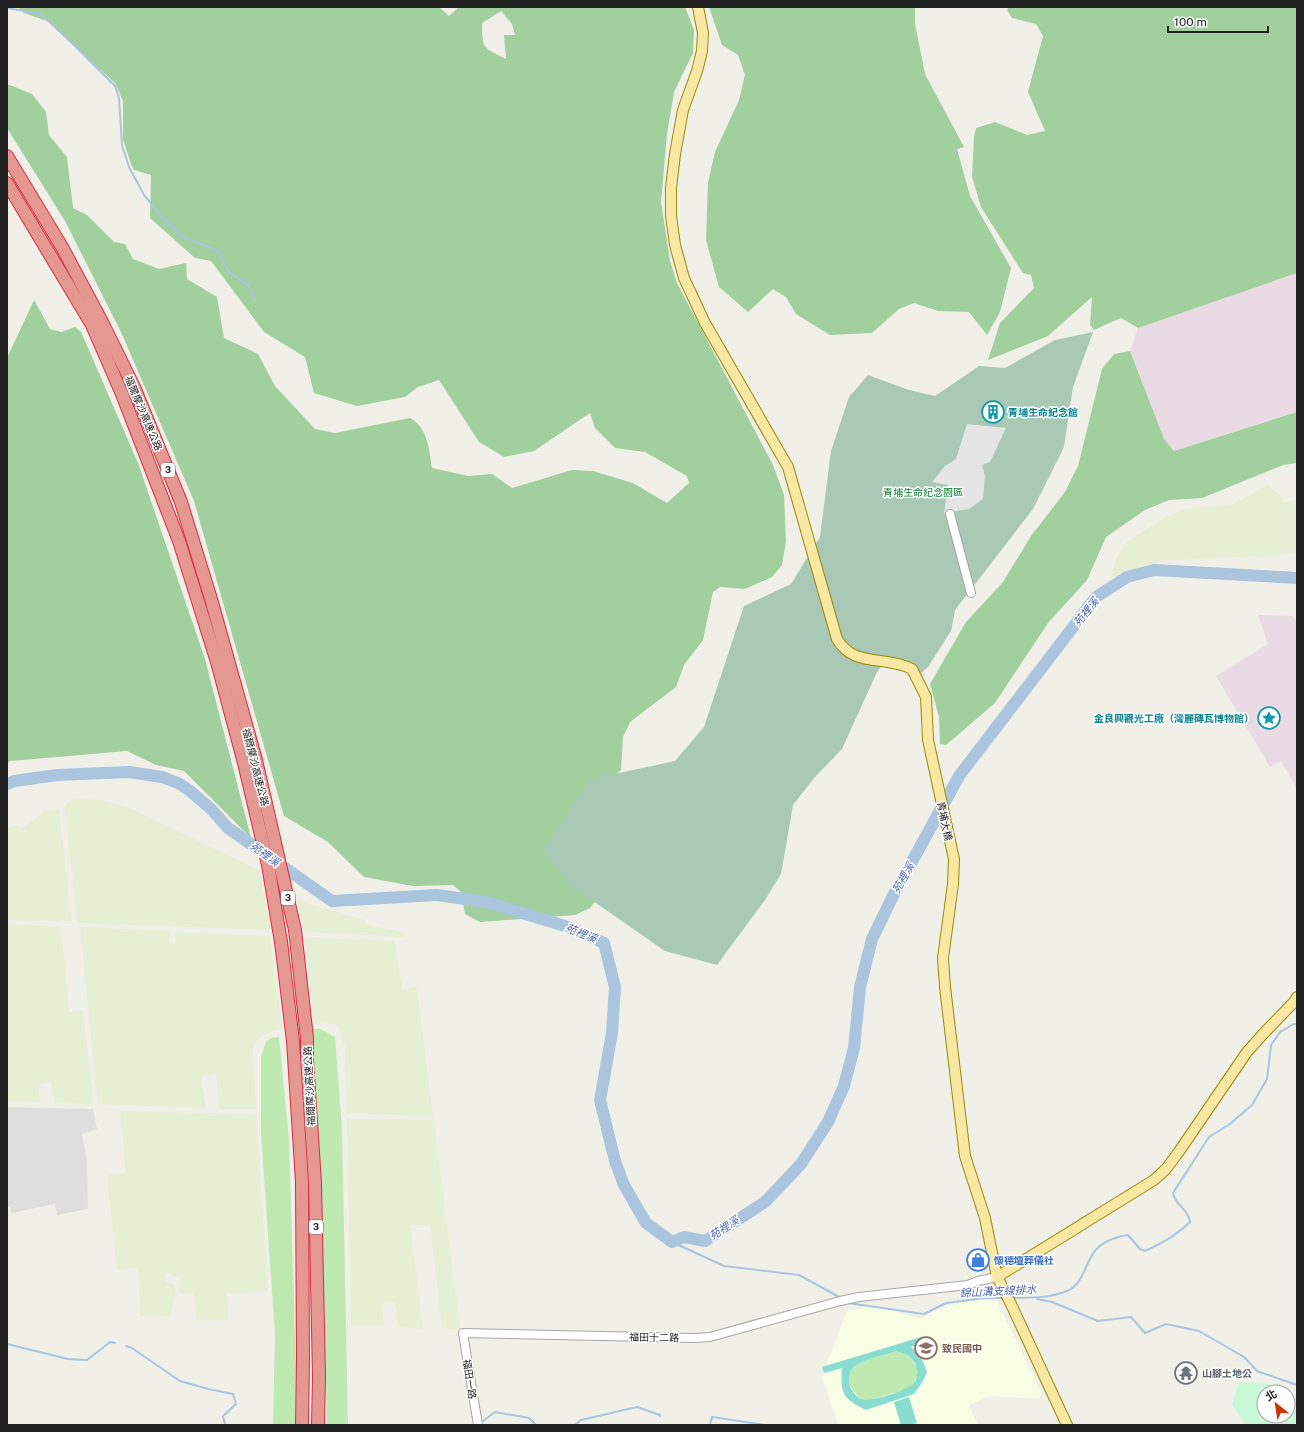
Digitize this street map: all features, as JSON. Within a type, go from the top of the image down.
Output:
[{"type":"highway","name":"福爾摩沙高速公路","points":[[7,156],[62,247],[112,341],[134,387],[181,502],[211,599],[256,760],[295,930],[306,1038],[315,1183],[319,1378],[318,1421]]},
{"type":"highway","name":"福爾摩沙高速公路","points":[[7,183],[92,326],[122,394],[179,541],[217,662],[244,763],[270,881],[281,942],[293,1041],[302,1182],[302,1422]]},
{"type":"main road","name":"青埔大橋","points":[[698,7],[703,33],[702,51],[697,71],[683,110],[675,154],[671,188],[671,216],[675,246],[684,278],[705,323],[788,467],[837,639],[847,652],[860,658],[896,662],[912,669],[926,697],[928,740],[954,858],[953,884],[943,958],[945,987],[965,1156],[985,1218],[997,1277],[1067,1425]]},
{"type":"main road","points":[[997,1277],[1154,1180],[1166,1169],[1247,1052],[1297,997]]},
{"type":"street","points":[[950,514],[971,593]]},
{"type":"street","name":"福田十二路","points":[[463,1333],[696,1338],[710,1337],[840,1301],[968,1285],[997,1277]]},
{"type":"street","name":"福田一路","points":[[463,1333],[478,1425]]},
{"type":"shaded area","points":[[1297,273],[1297,412],[1174,451],[1164,439],[1130,351],[1138,328]]},
{"type":"shaded area","points":[[967,424],[1006,428],[990,462],[982,465],[985,476],[983,499],[969,509],[944,513],[948,485],[932,482],[945,466],[956,459]]},
{"type":"shaded area","points":[[1268,485],[1282,497],[1285,503],[1297,499],[1297,552],[1267,556],[1160,561],[1111,578],[1116,559],[1128,541],[1164,518],[1184,509],[1233,504]]},
{"type":"shaded area","name":"金良興觀光工廠（灣麗磚瓦博物館）","points":[[1258,615],[1292,616],[1297,622],[1297,789],[1281,761],[1270,767],[1216,676],[1268,644]]},
{"type":"shaded area","points":[[73,799],[100,800],[127,807],[259,870],[271,930],[78,923],[64,808],[67,802]]},
{"type":"shaded area","points":[[59,809],[72,921],[7,920],[7,828],[16,825],[22,828],[45,811]]},
{"type":"shaded area","points":[[297,900],[364,920],[367,925],[404,932],[405,937],[304,932]]},
{"type":"shaded area","points":[[7,924],[61,927],[69,1012],[83,1011],[94,1105],[55,1102],[51,1082],[38,1084],[40,1102],[7,1101]]},
{"type":"shaded area","points":[[80,927],[169,931],[169,943],[175,944],[176,932],[270,936],[282,1028],[266,1034],[256,1041],[253,1049],[256,1109],[219,1109],[216,1074],[201,1077],[206,1108],[98,1104]]},
{"type":"shaded area","points":[[305,937],[395,941],[402,989],[417,987],[433,1116],[346,1113],[345,1046],[338,1027],[334,1024],[313,1023]]},
{"type":"shaded area","points":[[7,1107],[93,1109],[97,1129],[82,1134],[87,1162],[88,1209],[57,1215],[55,1204],[11,1213],[10,1207],[7,1207]]},
{"type":"shaded area","points":[[120,1111],[256,1114],[268,1290],[226,1294],[229,1320],[196,1320],[193,1294],[179,1293],[178,1285],[180,1278],[166,1273],[165,1281],[174,1285],[175,1293],[170,1317],[140,1316],[138,1268],[117,1270],[107,1175],[126,1173]]},
{"type":"shaded area","points":[[347,1119],[434,1120],[460,1329],[442,1328],[430,1225],[410,1225],[423,1329],[399,1327],[395,1303],[382,1304],[384,1326],[351,1325]]},
{"type":"shaded area","name":"致民國中","points":[[973,1298],[997,1301],[1044,1399],[990,1396],[969,1405],[978,1425],[838,1425],[822,1377],[847,1311],[874,1305],[921,1319],[934,1311]]},
{"type":"shaded area","points":[[921,1337],[923,1343],[911,1347],[921,1358],[927,1372],[914,1394],[866,1410],[852,1402],[845,1394],[842,1384],[842,1368],[824,1373],[822,1367]],"holes":[[[896,1351],[905,1354],[915,1363],[917,1378],[913,1384],[903,1390],[879,1398],[865,1400],[857,1396],[849,1385],[852,1369],[866,1360]]]},
{"type":"shaded area","points":[[909,1397],[917,1423],[901,1425],[894,1402]]},
{"type":"green space","points":[[18,7],[439,7],[449,16],[459,7],[685,7],[694,30],[693,53],[674,92],[667,134],[661,202],[670,261],[677,283],[773,465],[784,495],[786,541],[782,565],[772,577],[745,589],[720,587],[713,592],[703,640],[684,665],[676,687],[630,722],[623,737],[621,770],[582,804],[607,886],[590,908],[575,915],[480,922],[465,914],[461,892],[453,885],[413,886],[364,877],[328,842],[284,816],[194,501],[121,332],[65,221],[7,128],[7,85],[32,94],[46,112],[49,135],[67,157],[73,208],[87,215],[114,242],[125,244],[133,259],[159,269],[186,263],[187,279],[217,297],[224,338],[258,354],[275,386],[315,429],[335,433],[410,418],[421,427],[424,433],[427,440],[432,468],[468,476],[492,474],[512,488],[572,470],[593,471],[633,483],[667,503],[689,483],[687,476],[645,452],[615,448],[595,428],[590,413],[534,451],[504,457],[479,442],[439,380],[418,387],[405,397],[357,406],[314,393],[305,357],[264,332],[211,261],[195,258],[150,218],[151,175],[134,170],[131,164],[123,139],[123,101],[115,83],[47,21],[24,13]],"holes":[[[501,11],[512,24],[515,35],[504,35],[506,59],[485,47],[482,23]]]},
{"type":"green space","points":[[709,7],[915,7],[915,24],[925,74],[964,147],[957,149],[970,196],[1011,268],[1000,312],[987,335],[969,312],[938,311],[914,303],[899,309],[872,333],[830,335],[796,314],[786,297],[773,289],[748,312],[719,287],[706,240],[708,183],[715,152],[739,100],[745,75],[738,55],[722,45]]},
{"type":"green space","points":[[1009,7],[1297,7],[1297,273],[1138,328],[1121,318],[1094,330],[1090,325],[1092,297],[1048,336],[988,360],[1000,323],[1034,288],[1031,275],[1023,273],[981,207],[972,177],[974,137],[976,128],[995,122],[1027,135],[1045,131],[1028,92],[1043,36],[1036,24],[1012,18],[1007,10]]},
{"type":"green space","points":[[34,300],[50,329],[61,332],[75,327],[81,332],[138,463],[205,659],[251,838],[184,771],[156,765],[127,751],[10,761],[7,763],[7,358]]},
{"type":"green space","name":"青埔生命紀念園區","points":[[1093,332],[1073,387],[1064,447],[1033,509],[955,610],[951,631],[928,667],[921,673],[908,662],[888,657],[877,672],[842,749],[814,778],[793,805],[781,874],[765,900],[717,965],[665,951],[570,885],[543,851],[591,779],[675,761],[704,727],[744,606],[791,584],[820,537],[831,451],[849,397],[868,375],[909,390],[935,396],[979,366],[1005,368],[1055,340]]},
{"type":"green space","points":[[1130,351],[1164,439],[1174,451],[1297,412],[1297,463],[1283,465],[1202,498],[1169,500],[1145,510],[1106,537],[1087,580],[1048,623],[995,703],[946,745],[940,744],[939,717],[930,684],[966,622],[1003,582],[1031,536],[1065,492],[1078,466],[1102,369],[1114,354]]},
{"type":"green space","points":[[310,1029],[321,1029],[335,1037],[342,1129],[348,1425],[327,1425],[321,1186]]},
{"type":"green space","points":[[279,1037],[289,1139],[296,1366],[295,1425],[273,1425],[275,1335],[261,1132],[261,1056],[266,1042],[271,1038]]},
{"type":"green space","points":[[896,1351],[906,1354],[911,1358],[917,1368],[917,1376],[914,1383],[907,1389],[868,1401],[860,1399],[849,1385],[852,1369],[866,1360]]},
{"type":"green space","points":[[1239,1382],[1267,1384],[1256,1384],[1256,1424],[1296,1424],[1296,1398],[1297,1399],[1297,1425],[1246,1425],[1232,1405]]},
{"type":"waterway","points":[[7,8],[41,14],[115,86],[119,98],[122,145],[129,167],[144,195],[163,218],[182,237],[217,250],[229,272],[248,285],[255,301]]},
{"type":"waterway","name":"苑裡溪","points":[[7,784],[14,781],[57,775],[129,772],[162,777],[178,783],[189,790],[211,809],[228,828],[332,901],[437,895],[486,902],[565,926],[604,943],[615,987],[612,1033],[600,1100],[615,1161],[624,1185],[646,1223],[672,1242],[684,1237],[705,1241],[765,1202],[801,1164],[828,1122],[844,1086],[854,1048],[860,987],[872,939],[892,898],[959,776],[1096,597],[1127,577],[1154,570],[1297,578]]},
{"type":"waterway","name":"錦山溝支線排水","points":[[1012,1298],[1033,1298],[1067,1291],[1077,1284],[1095,1251],[1105,1243],[1128,1235],[1140,1249],[1145,1251],[1180,1231],[1190,1222],[1187,1214],[1176,1201],[1173,1193],[1209,1137],[1230,1124],[1252,1105],[1267,1079],[1271,1045],[1280,1032],[1294,1024],[1297,1024]]},
{"type":"waterway","name":"錦山溝支線排水","points":[[672,1242],[724,1266],[799,1275],[841,1298]]},
{"type":"waterway","name":"錦山溝支線排水","points":[[848,1303],[924,1314],[946,1303],[986,1298],[1004,1298]]},
{"type":"waterway","points":[[1037,1299],[1052,1302],[1098,1321],[1131,1317],[1145,1333],[1166,1324],[1199,1331],[1244,1357],[1257,1371],[1297,1385]]},
{"type":"waterway","points":[[7,1344],[68,1359],[87,1360],[110,1342],[115,1343]]},
{"type":"waterway","points":[[126,1346],[132,1348],[180,1381],[233,1394],[236,1404],[223,1416],[225,1425]]},
{"type":"waterway","points":[[575,1425],[581,1420],[637,1407],[660,1416]]},
{"type":"waterway","points":[[483,1421],[495,1412],[529,1418],[536,1425]]},
{"type":"waterway","points":[[710,1425],[712,1417],[766,1425]]},
{"type":"place","name":"青埔生命紀念館","points":[[993,412]]},
{"type":"place","name":"金良興觀光工廠（灣麗磚瓦博物館）","points":[[1269,718]]},
{"type":"place","name":"懷德壇葬儀社","points":[[978,1260]]},
{"type":"place","name":"致民國中","points":[[926,1348]]},
{"type":"place","name":"山腳土地公","points":[[1186,1373]]}]
